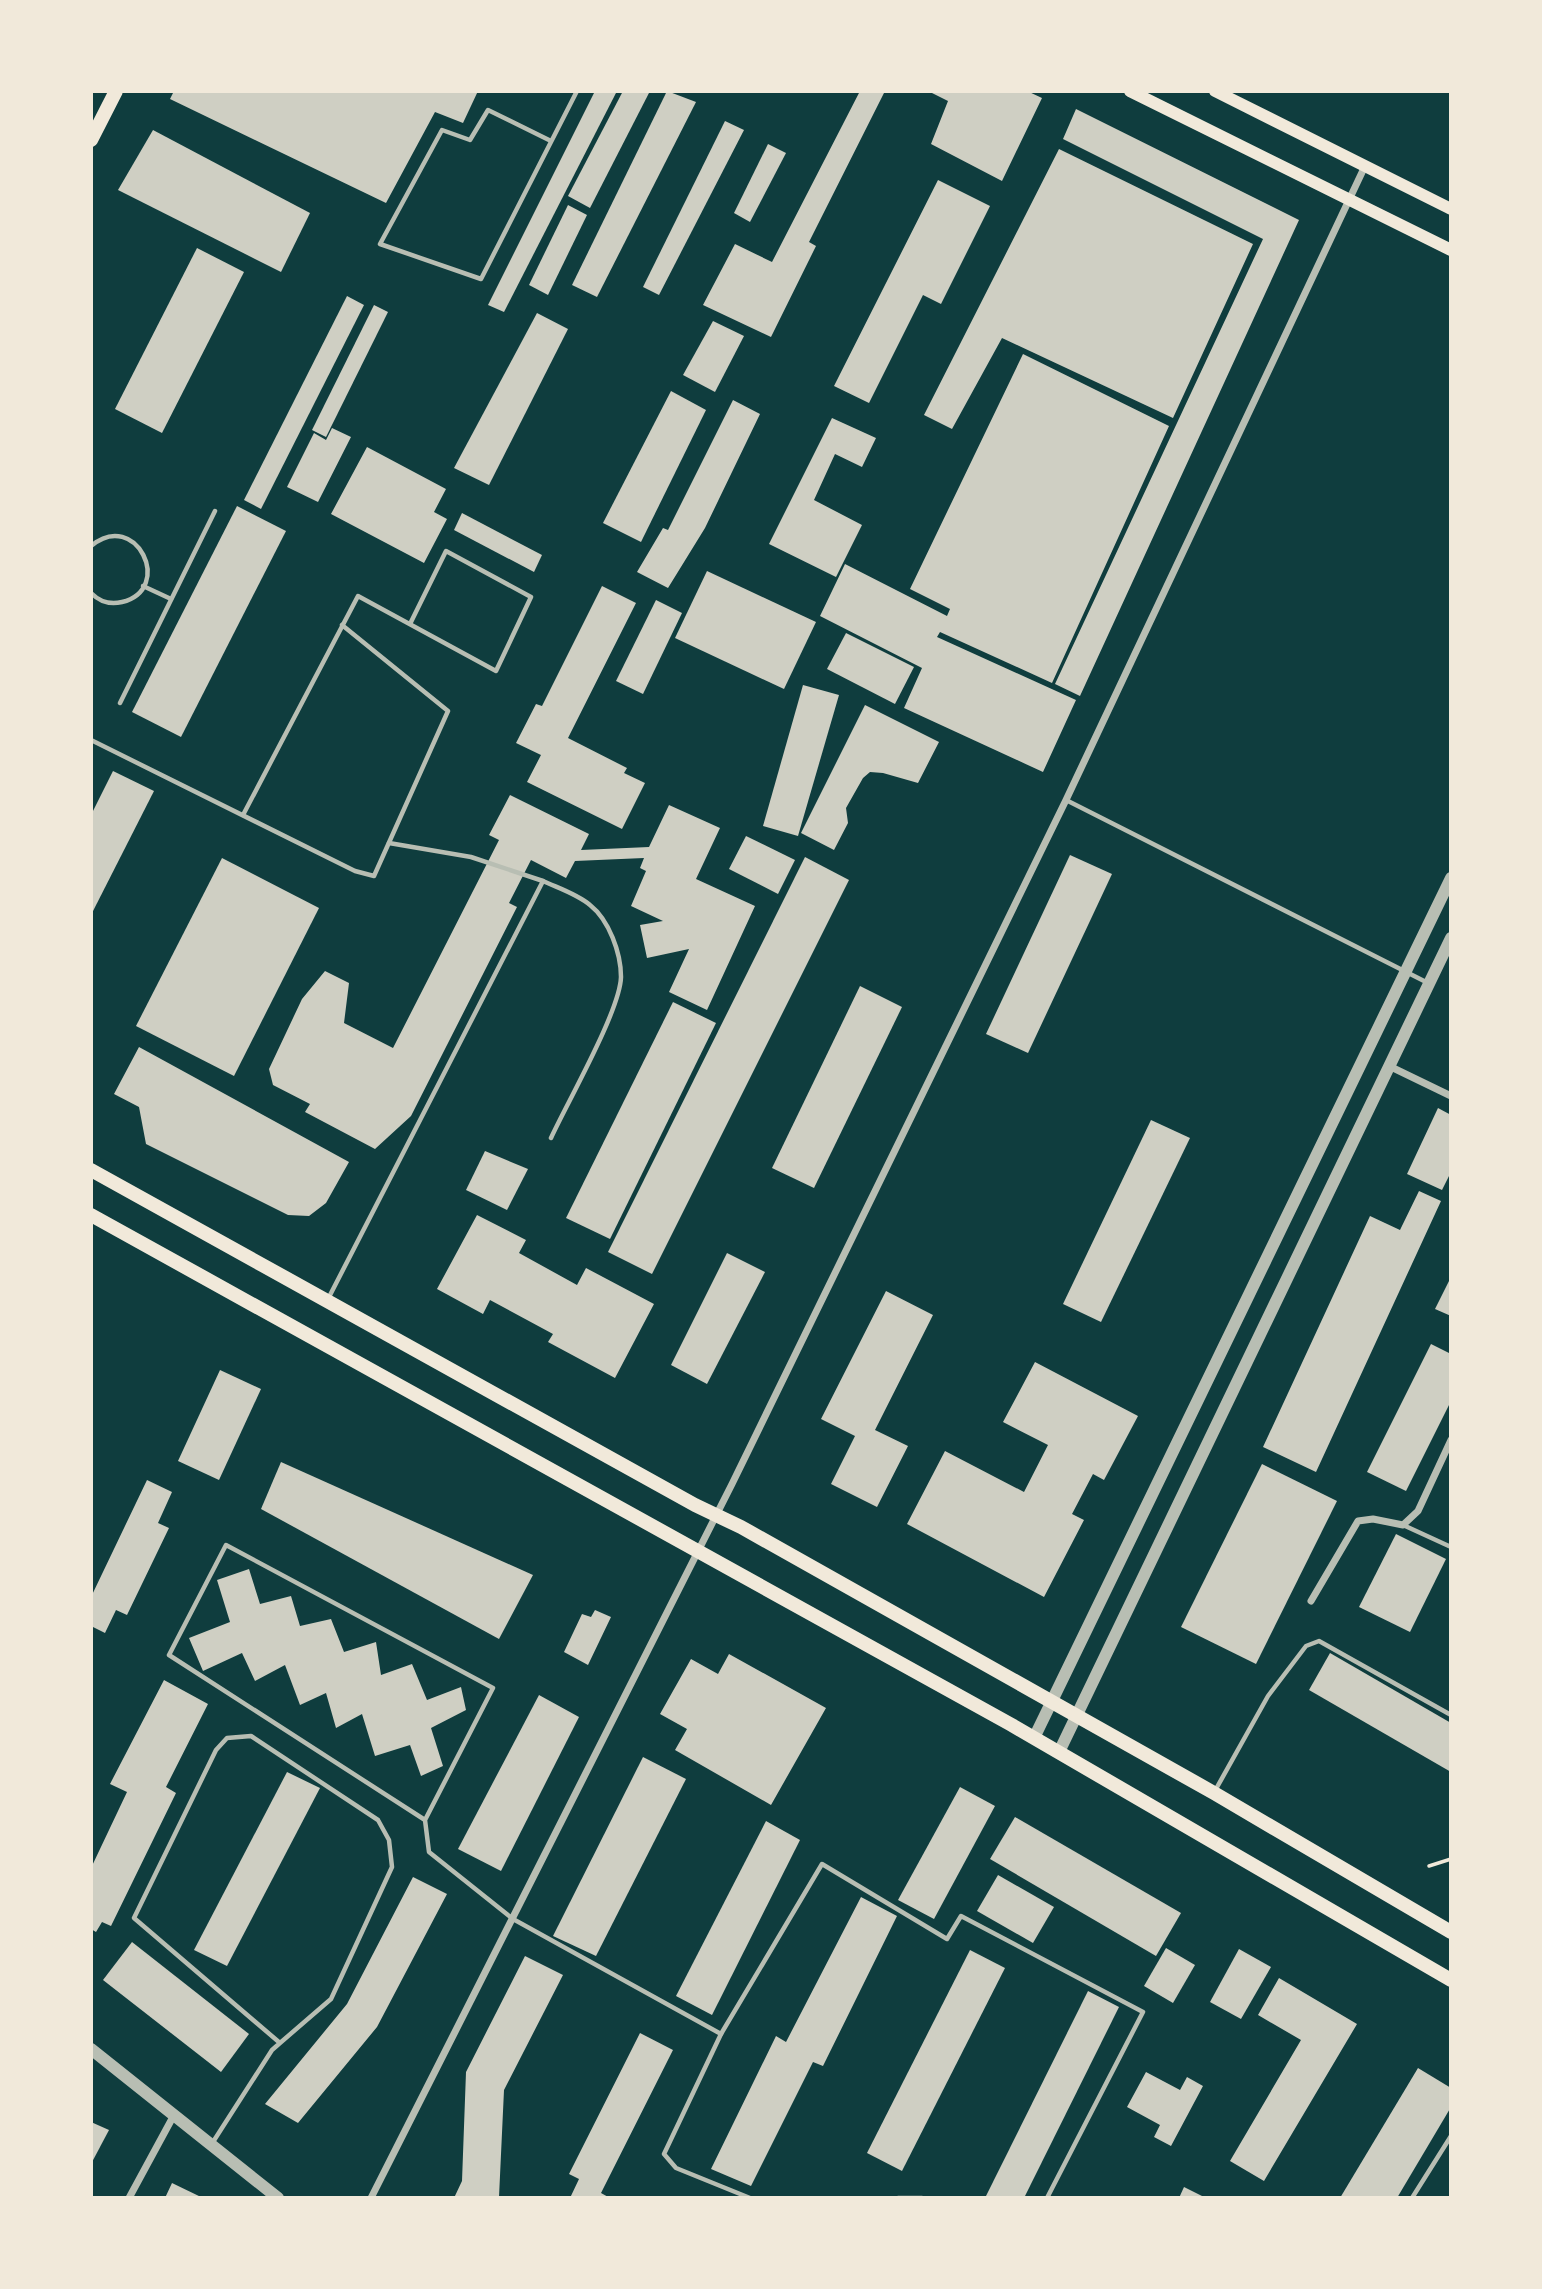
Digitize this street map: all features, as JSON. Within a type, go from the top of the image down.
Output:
[{"type":"main road","points":[[91,140],[116,91]]},
{"type":"main road","points":[[1130,91],[1451,250]]},
{"type":"main road","points":[[1215,91],[1451,209]]},
{"type":"main road","points":[[91,1170],[715,1516],[741,1527],[1214,1793],[1451,1932]]},
{"type":"main road","points":[[91,1215],[1059,1752],[1451,1980]]},
{"type":"street","points":[[371,2198],[715,1516],[1066,800],[1365,166]]},
{"type":"street","points":[[1034,1738],[1451,878]]},
{"type":"street","points":[[1059,1752],[1451,938]]},
{"type":"street","points":[[1389,1066],[1451,1096]]},
{"type":"street","points":[[1311,1601],[1358,1521],[1373,1519],[1403,1525],[1418,1511],[1451,1440]]},
{"type":"street","points":[[91,2049],[278,2198]]},
{"type":"street","points":[[129,2198],[174,2114]]},
{"type":"lane","points":[[551,141],[488,110],[470,140],[442,130],[380,244],[481,279],[577,91]]},
{"type":"lane","points":[[120,704],[215,511]]},
{"type":"lane","points":[[91,545],[107,536],[118,536],[138,545],[148,565],[143,586],[136,595],[116,603],[104,602],[91,593]]},
{"type":"lane","points":[[243,815],[358,596],[496,671],[531,597],[446,551],[410,624]]},
{"type":"lane","points":[[143,586],[171,599]]},
{"type":"lane","points":[[91,740],[355,871],[374,876],[448,711],[342,625]]},
{"type":"lane","points":[[1066,800],[1429,984]]},
{"type":"lane","points":[[388,843],[471,857],[542,881],[590,905],[603,919],[612,939],[621,977],[615,1004],[551,1138]]},
{"type":"lane","points":[[328,1300],[542,881]]},
{"type":"lane","points":[[1403,1525],[1451,1548]]},
{"type":"lane","points":[[425,1820],[169,1655],[226,1545],[493,1688],[425,1820],[429,1852],[513,1919],[721,2034]]},
{"type":"lane","points":[[1214,1793],[1269,1696],[1311,1643],[1320,1641],[1451,1715]]},
{"type":"lane","points":[[212,2143],[272,2050],[331,1999],[392,1867],[390,1840],[378,1820],[251,1736],[227,1738],[216,1750],[134,1918],[280,2043]]},
{"type":"lane","points":[[750,2198],[676,2168],[664,2154],[721,2034],[822,1864],[947,1939],[961,1916],[1143,2012],[1047,2198]]},
{"type":"lane","points":[[1412,2198],[1451,2136]]},
{"type":"lane","points":[[898,2198],[922,2198]]},
{"type":"path","points":[[1429,1866],[1451,1860]]},
{"type":"building","points":[[174,91],[478,91],[463,123],[435,112],[386,203],[170,99]]},
{"type":"building","points":[[595,91],[617,91],[504,312],[488,305]]},
{"type":"building","points":[[623,91],[650,91],[590,208],[568,196]]},
{"type":"building","points":[[667,91],[696,102],[597,297],[572,285]]},
{"type":"building","points":[[860,91],[885,91],[809,242],[816,246],[771,337],[703,305],[735,244],[772,262]]},
{"type":"building","points":[[928,91],[1027,91],[1042,98],[1002,181],[931,144],[948,101]]},
{"type":"building","points":[[1076,109],[1299,220],[1080,696],[1055,684],[1263,239],[1063,139]]},
{"type":"building","points":[[725,121],[744,130],[659,295],[643,287]]},
{"type":"building","points":[[153,130],[310,213],[281,272],[118,190]]},
{"type":"building","points":[[768,144],[786,153],[750,222],[734,213]]},
{"type":"building","points":[[1059,149],[1253,244],[1173,418],[1002,338],[952,429],[924,415]]},
{"type":"building","points":[[938,180],[990,206],[941,304],[923,295],[869,403],[834,386]]},
{"type":"building","points":[[568,205],[587,215],[548,295],[529,285]]},
{"type":"building","points":[[197,248],[244,272],[162,433],[115,409]]},
{"type":"building","points":[[347,296],[364,305],[261,509],[244,500]]},
{"type":"building","points":[[374,305],[388,312],[326,437],[312,430]]},
{"type":"building","points":[[537,313],[568,329],[489,485],[454,468]]},
{"type":"building","points":[[713,321],[744,336],[715,392],[683,375]]},
{"type":"building","points":[[1023,354],[1169,426],[1052,683],[940,632],[937,637],[1076,700],[1043,772],[904,708],[922,668],[820,616],[845,564],[947,616],[950,609],[910,589]]},
{"type":"building","points":[[671,391],[706,410],[641,542],[603,523]]},
{"type":"building","points":[[733,400],[760,414],[705,528],[668,588],[637,572],[663,528],[668,530]]},
{"type":"building","points":[[832,418],[876,438],[862,467],[835,454],[814,500],[862,525],[836,577],[769,544]]},
{"type":"building","points":[[332,428],[351,437],[318,502],[287,487],[314,433],[326,440]]},
{"type":"building","points":[[367,447],[446,489],[434,512],[447,519],[424,563],[331,514]]},
{"type":"building","points":[[237,506],[286,531],[181,737],[132,712]]},
{"type":"building","points":[[462,513],[542,555],[534,572],[454,530]]},
{"type":"building","points":[[707,571],[816,622],[784,689],[675,638]]},
{"type":"building","points":[[602,586],[636,603],[568,738],[627,768],[624,773],[645,783],[622,829],[527,782],[541,755],[516,743],[536,704],[542,706]]},
{"type":"building","points":[[656,600],[682,613],[643,694],[616,681]]},
{"type":"building","points":[[846,633],[914,667],[895,704],[827,669]]},
{"type":"building","points":[[803,685],[839,695],[798,836],[763,826]]},
{"type":"building","points":[[865,705],[939,742],[918,783],[883,773],[870,772],[863,778],[846,808],[848,823],[834,850],[801,833]]},
{"type":"building","points":[[113,771],[154,791],[91,915],[91,815]]},
{"type":"building","points":[[510,795],[589,834],[581,850],[649,847],[669,805],[720,828],[696,879],[755,906],[707,1010],[669,992],[689,949],[647,958],[640,925],[663,921],[631,906],[646,871],[640,868],[644,858],[575,861],[566,878],[531,860],[509,903],[517,907],[411,1116],[375,1149],[305,1112],[310,1104],[273,1085],[269,1069],[302,999],[325,971],[349,983],[344,1023],[393,1048],[499,840],[489,835]]},
{"type":"building","points":[[746,836],[795,860],[778,894],[729,869]]},
{"type":"building","points":[[1070,855],[1112,874],[1028,1053],[986,1034]]},
{"type":"building","points":[[805,857],[849,880],[652,1274],[608,1252]]},
{"type":"building","points":[[222,858],[319,908],[234,1076],[136,1026]]},
{"type":"building","points":[[860,986],[902,1007],[814,1188],[772,1168]]},
{"type":"building","points":[[673,1002],[716,1023],[610,1239],[566,1218]]},
{"type":"building","points":[[139,1047],[349,1162],[326,1203],[309,1216],[288,1215],[146,1144],[139,1107],[114,1094]]},
{"type":"building","points":[[1438,1108],[1451,1115],[1451,1172],[1442,1190],[1407,1174]]},
{"type":"building","points":[[1151,1120],[1190,1138],[1101,1322],[1063,1304]]},
{"type":"building","points":[[485,1151],[528,1169],[507,1210],[466,1190]]},
{"type":"building","points":[[1419,1191],[1441,1201],[1316,1472],[1263,1447],[1370,1216],[1400,1230]]},
{"type":"building","points":[[477,1215],[526,1240],[519,1253],[577,1285],[586,1268],[654,1304],[615,1378],[548,1342],[553,1334],[490,1300],[483,1314],[437,1289]]},
{"type":"building","points":[[727,1253],[765,1272],[707,1384],[671,1365]]},
{"type":"building","points":[[1451,1277],[1451,1316],[1435,1309]]},
{"type":"building","points":[[886,1291],[933,1315],[875,1430],[908,1446],[877,1507],[831,1484],[855,1436],[821,1419]]},
{"type":"building","points":[[1431,1344],[1451,1354],[1451,1401],[1406,1491],[1367,1472]]},
{"type":"building","points":[[1035,1362],[1138,1416],[1104,1480],[1093,1474],[1072,1514],[1084,1520],[1044,1597],[907,1524],[945,1451],[1024,1492],[1048,1445],[1003,1422]]},
{"type":"building","points":[[220,1370],[261,1389],[219,1480],[178,1461]]},
{"type":"building","points":[[281,1462],[533,1575],[499,1639],[261,1509]]},
{"type":"building","points":[[1262,1464],[1337,1501],[1256,1664],[1181,1627]]},
{"type":"building","points":[[147,1480],[172,1492],[158,1523],[169,1528],[127,1615],[116,1610],[105,1633],[91,1626],[91,1597]]},
{"type":"building","points":[[1396,1534],[1446,1559],[1410,1632],[1359,1607]]},
{"type":"building","points":[[249,1569],[260,1604],[291,1596],[300,1626],[331,1619],[344,1652],[376,1642],[381,1675],[412,1664],[427,1700],[461,1687],[466,1710],[431,1728],[443,1766],[421,1776],[410,1745],[375,1756],[362,1714],[336,1728],[326,1693],[300,1705],[285,1665],[255,1681],[242,1653],[203,1671],[189,1638],[230,1622],[217,1580]]},
{"type":"building","points":[[595,1610],[611,1617],[588,1665],[564,1652],[582,1614],[591,1617]]},
{"type":"building","points":[[1330,1653],[1451,1723],[1451,1772],[1309,1690]]},
{"type":"building","points":[[729,1654],[826,1708],[771,1805],[675,1750],[687,1729],[660,1714],[691,1659],[718,1674]]},
{"type":"building","points":[[164,1680],[208,1704],[166,1787],[176,1793],[111,1926],[102,1922],[96,1932],[91,1929],[91,1868],[127,1792],[110,1784]]},
{"type":"building","points":[[539,1695],[579,1717],[501,1871],[458,1849]]},
{"type":"building","points":[[643,1757],[686,1779],[596,1956],[553,1936]]},
{"type":"building","points":[[287,1772],[320,1788],[227,1966],[194,1950]]},
{"type":"building","points":[[960,1787],[995,1806],[934,1919],[898,1900]]},
{"type":"building","points":[[1015,1817],[1181,1913],[1156,1956],[990,1859]]},
{"type":"building","points":[[766,1821],[800,1840],[712,2015],[676,1996]]},
{"type":"building","points":[[998,1875],[1054,1907],[1033,1943],[977,1911]]},
{"type":"building","points":[[413,1877],[447,1894],[377,2027],[298,2123],[265,2104],[347,2004]]},
{"type":"building","points":[[861,1897],[897,1916],[823,2066],[813,2062],[751,2186],[711,2169],[776,2036],[786,2042]]},
{"type":"building","points":[[132,1942],[249,2034],[221,2072],[103,1980]]},
{"type":"building","points":[[1166,1948],[1195,1965],[1173,2003],[1144,1986]]},
{"type":"building","points":[[1239,1949],[1271,1967],[1241,2019],[1210,2002]]},
{"type":"building","points":[[970,1950],[1005,1968],[902,2171],[867,2153]]},
{"type":"building","points":[[525,1956],[563,1975],[504,2090],[499,2197],[454,2198],[462,2181],[466,2072]]},
{"type":"building","points":[[1279,1978],[1357,2024],[1264,2181],[1230,2161],[1301,2040],[1258,2015]]},
{"type":"building","points":[[1088,1991],[1119,2007],[1024,2198],[985,2198]]},
{"type":"building","points":[[640,2033],[673,2050],[601,2193],[610,2198],[570,2198],[579,2179],[569,2174]]},
{"type":"building","points":[[1418,2068],[1451,2088],[1451,2107],[1397,2198],[1340,2198]]},
{"type":"building","points":[[1146,2072],[1180,2090],[1187,2077],[1203,2086],[1171,2146],[1154,2137],[1160,2125],[1127,2107]]},
{"type":"building","points":[[91,2122],[109,2130],[91,2164]]},
{"type":"building","points":[[172,2183],[203,2198],[165,2198]]},
{"type":"building","points":[[1184,2187],[1206,2198],[1179,2198]]}]
